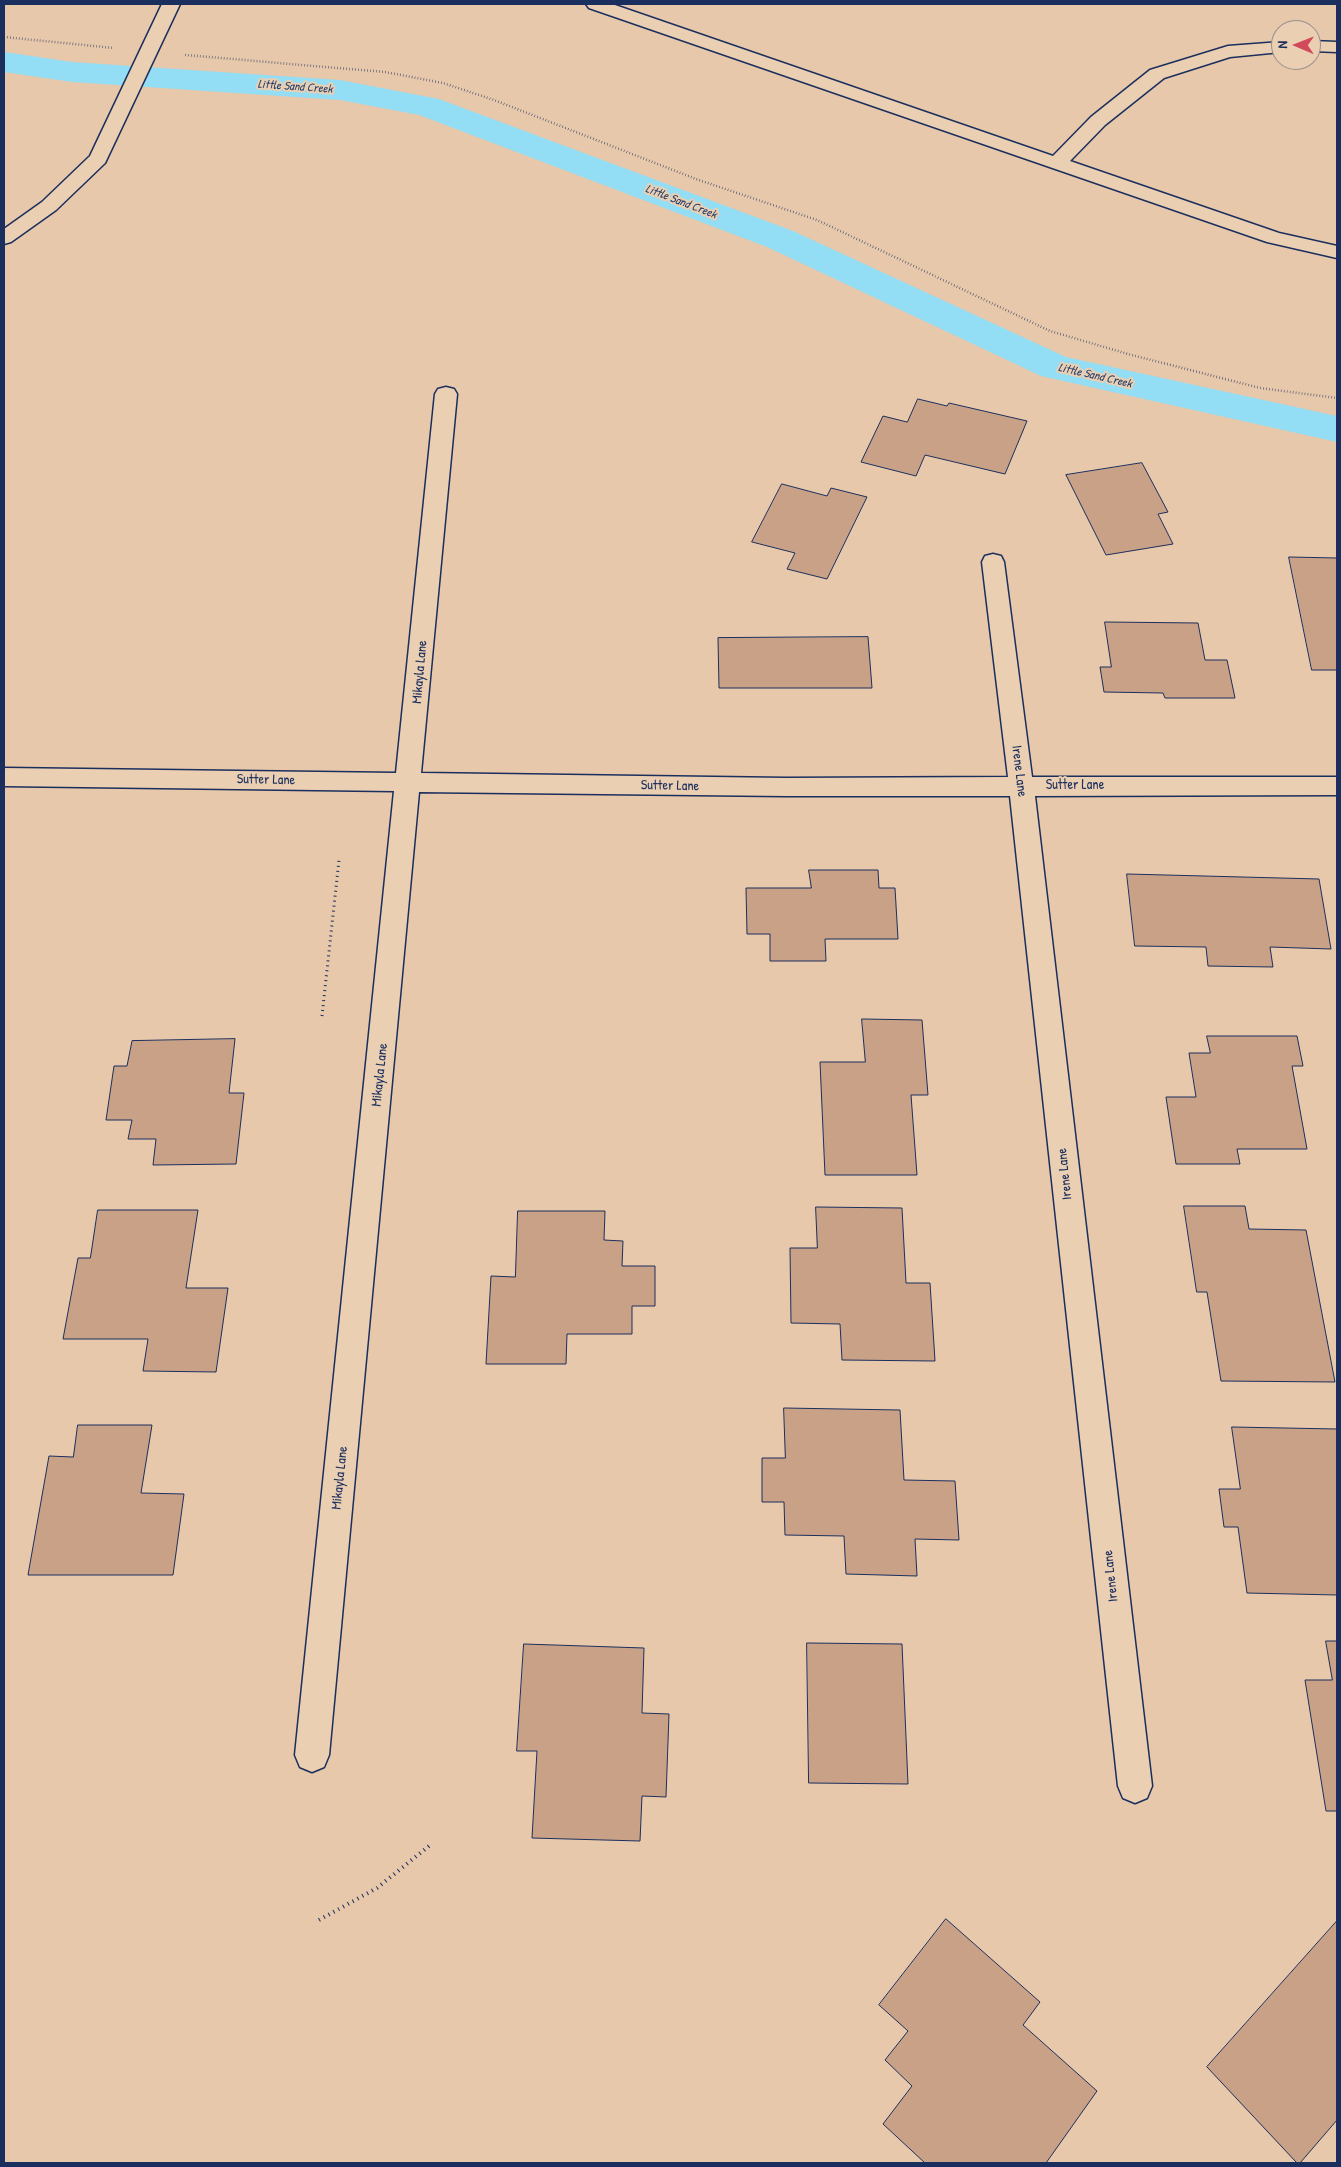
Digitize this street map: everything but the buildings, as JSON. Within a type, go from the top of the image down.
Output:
[{"type":"street","points":[[4,238],[49,206],[98,159],[171,4]]},
{"type":"street","points":[[595,4],[1274,238],[1337,252]]},
{"type":"street","points":[[1321,46],[1337,47]]},
{"type":"street","points":[[1058,162],[1098,121],[1158,74],[1228,52],[1271,48]]},
{"type":"street","name":"Mikayla Lane","points":[[312,1755],[446,394]]},
{"type":"street","name":"Irene Lane","points":[[993,562],[1021,786],[1135,1786]]},
{"type":"street","name":"Sutter Lane","points":[[4,776],[786,787],[1337,786]]},
{"type":"path","points":[[4,37],[148,52],[384,72],[443,83],[494,100],[696,179],[817,220],[1050,331],[1128,354],[1260,388],[1337,398]]},
{"type":"path","points":[[322,1016],[339,860]]},
{"type":"path","points":[[318,1920],[348,1908],[413,1862],[429,1846]]},
{"type":"waterway","name":"Little Sand Creek","points":[[4,62],[72,72],[340,90],[427,106],[780,239],[1055,367],[1337,429]]}]
